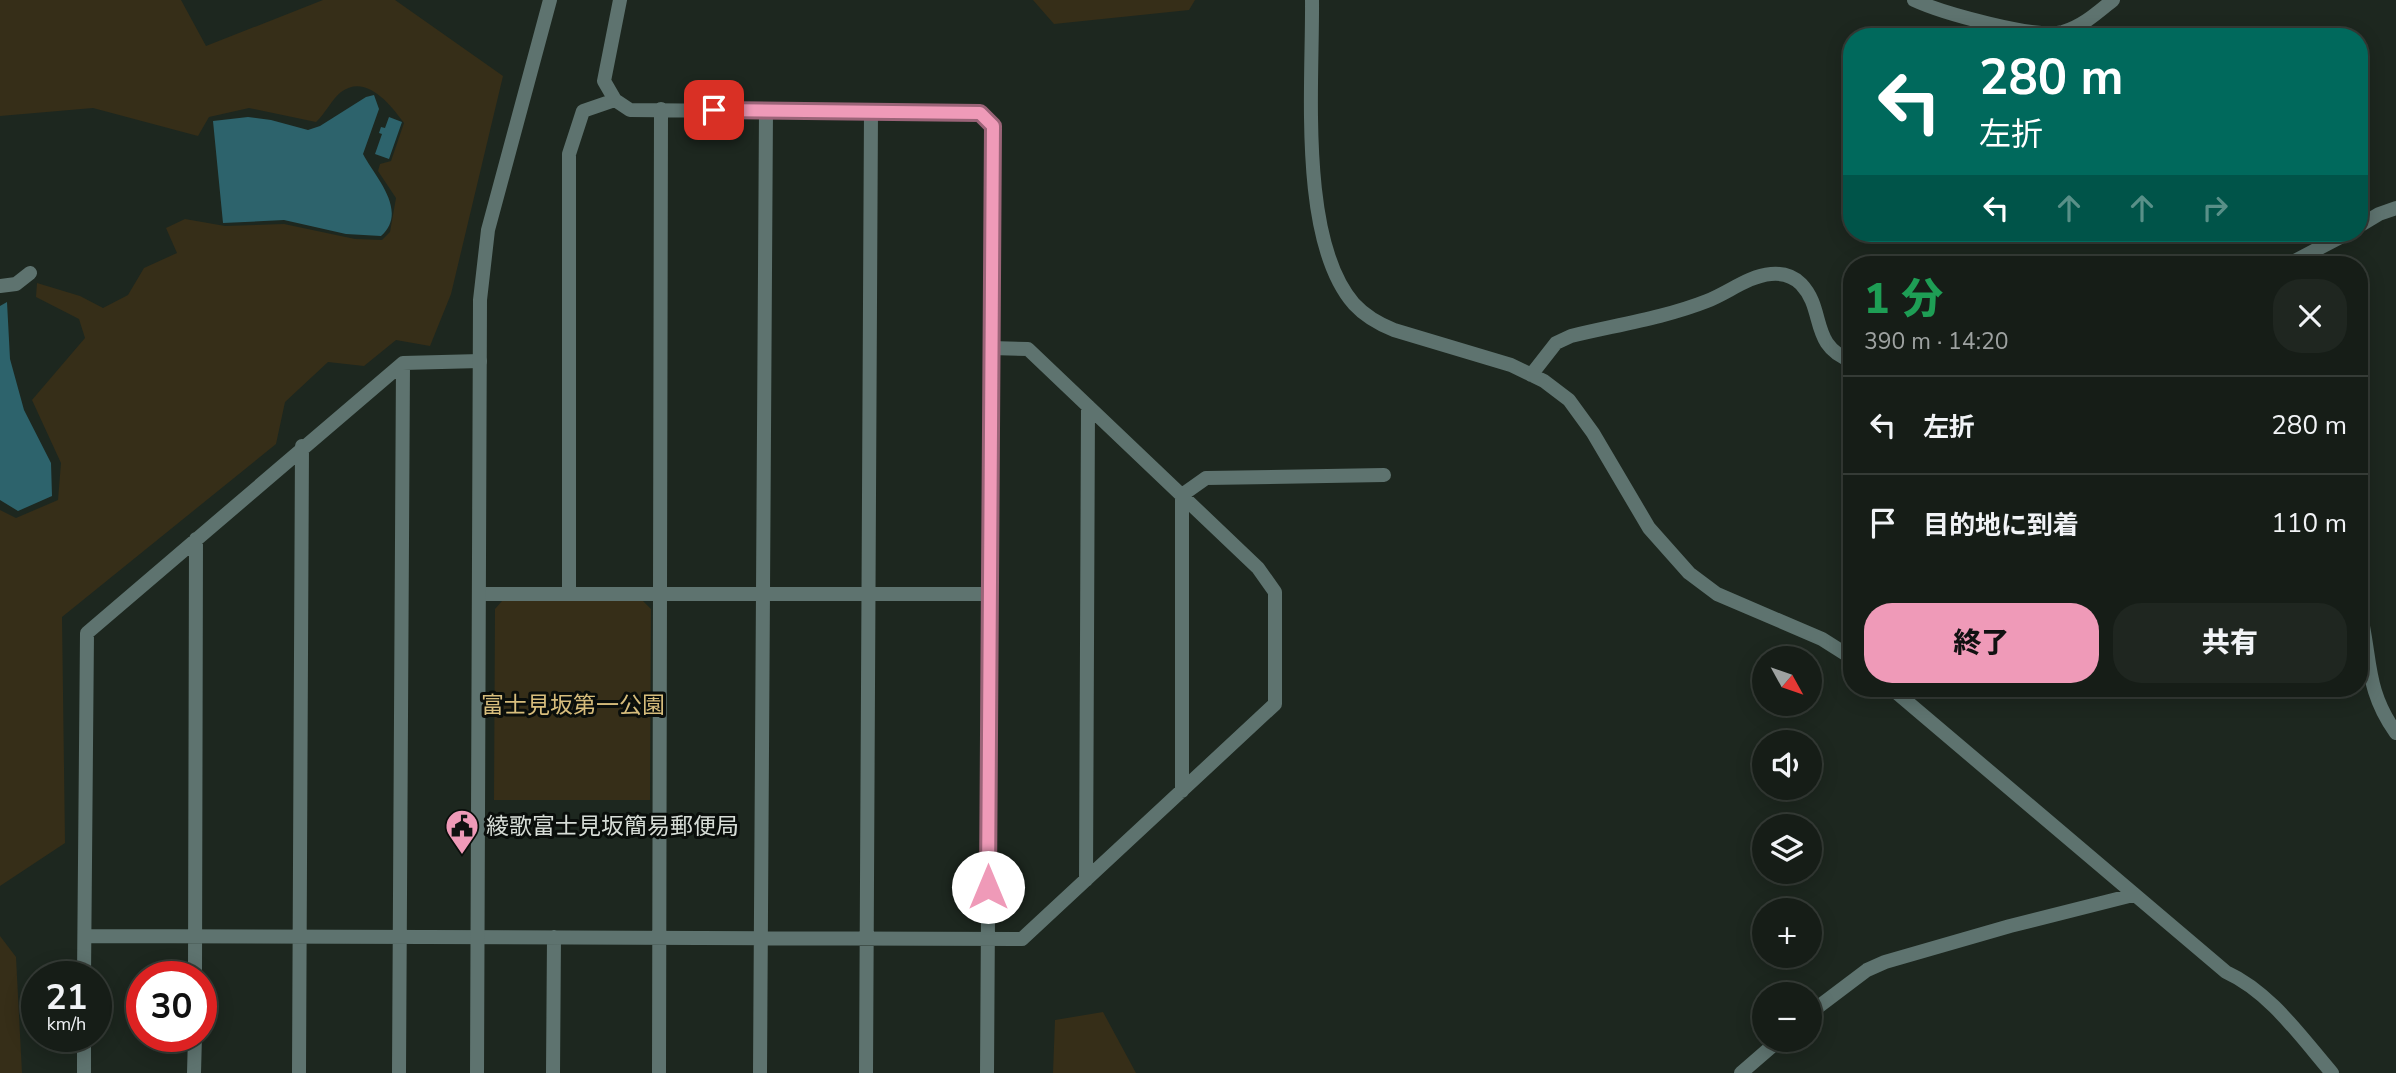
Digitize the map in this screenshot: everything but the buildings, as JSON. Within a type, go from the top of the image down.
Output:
[{"type":"street","points":[[477,1073],[480,300],[488,230],[550,0]]},
{"type":"street","points":[[621,0],[604,80],[615,100],[629,110],[980,113],[993,126],[987,1073]]},
{"type":"street","points":[[1312,0],[1314,172],[1318,216],[1332,269],[1346,293],[1378,323],[1511,365],[1569,400],[1593,433],[1649,528],[1689,573],[1717,594],[1822,639],[1843,652]]},
{"type":"street","points":[[1914,0],[2011,28]]},
{"type":"street","points":[[2072,28],[2085,23],[2113,0]]},
{"type":"street","points":[[569,593],[569,155],[583,111],[615,100]]},
{"type":"street","points":[[659,1073],[662,109]]},
{"type":"street","points":[[760,1073],[766,110]]},
{"type":"street","points":[[866,1073],[866,594],[871,110]]},
{"type":"street","points":[[2368,222],[2396,208]]},
{"type":"street","points":[[2304,256],[2331,242]]},
{"type":"street","points":[[0,286],[16,284],[30,273]]},
{"type":"street","points":[[1531,375],[1556,343],[1571,336],[1680,310],[1708,301],[1751,279],[1771,274],[1789,275],[1801,284],[1809,296],[1825,343],[1843,358]]},
{"type":"street","points":[[85,936],[1022,939],[1275,704],[1275,592],[1258,568],[1028,349],[991,348]]},
{"type":"street","points":[[85,961],[86,633],[302,446],[403,363],[480,361]]},
{"type":"street","points":[[399,1073],[403,363]]},
{"type":"street","points":[[1086,880],[1088,406]]},
{"type":"street","points":[[299,1073],[302,446]]},
{"type":"street","points":[[1182,495],[1206,478],[1384,475]]},
{"type":"street","points":[[1182,495],[1182,791]]},
{"type":"street","points":[[195,961],[196,539]]},
{"type":"street","points":[[479,594],[989,594]]},
{"type":"street","points":[[2368,663],[2373,693],[2380,711],[2396,733]]},
{"type":"street","points":[[1902,697],[2102,865],[2133,895],[2226,972],[2242,979],[2284,1017],[2332,1073]]},
{"type":"street","points":[[1822,1004],[1867,970],[1885,962],[2010,926],[2133,895]]},
{"type":"street","points":[[554,937],[554,1073]]},
{"type":"street","points":[[84,1052],[84,1073]]},
{"type":"street","points":[[194,1073],[195,1052]]},
{"type":"street","points":[[1741,1073],[1765,1052]]},
{"type":"green space","points":[[0,0],[181,0],[206,46],[323,0],[395,0],[503,76],[451,294],[430,346],[396,340],[364,366],[328,362],[285,402],[276,444],[62,617],[65,843],[0,886],[0,510],[16,518],[58,500],[61,463],[32,400],[85,338],[79,319],[36,297],[37,283],[80,296],[103,308],[128,295],[144,268],[177,253],[166,228],[185,219],[225,226],[284,224],[355,239],[382,240],[390,232],[396,198],[378,171],[380,164],[391,161],[404,123],[385,100],[360,86],[341,92],[316,122],[249,108],[209,117],[198,136],[93,108],[0,116]]},
{"type":"green space","points":[[1033,0],[1195,0],[1189,10],[1054,24]]},
{"type":"green space","name":"富士見坂第一公園","points":[[642,600],[651,609],[650,800],[494,800],[495,609],[502,601]]},
{"type":"green space","points":[[0,936],[16,957],[22,1073],[0,1073]]},
{"type":"green space","points":[[1103,1012],[1136,1073],[1053,1073],[1055,1020]]},
{"type":"water","points":[[374,95],[379,109],[363,154],[391,205],[389,226],[381,236],[346,234],[284,220],[223,223],[213,121],[248,117],[308,130]]},
{"type":"water","points":[[389,117],[402,122],[389,159],[375,154],[382,134],[379,133],[381,127],[385,128]]},
{"type":"water","points":[[7,302],[10,359],[24,410],[51,463],[52,496],[18,511],[0,500],[0,306]]},
{"type":"place","name":"綾歌富士見坂簡易郵便局","points":[[462,856]]},
{"type":"route","points":[[714,110],[980,113],[993,126],[988,887]]}]
